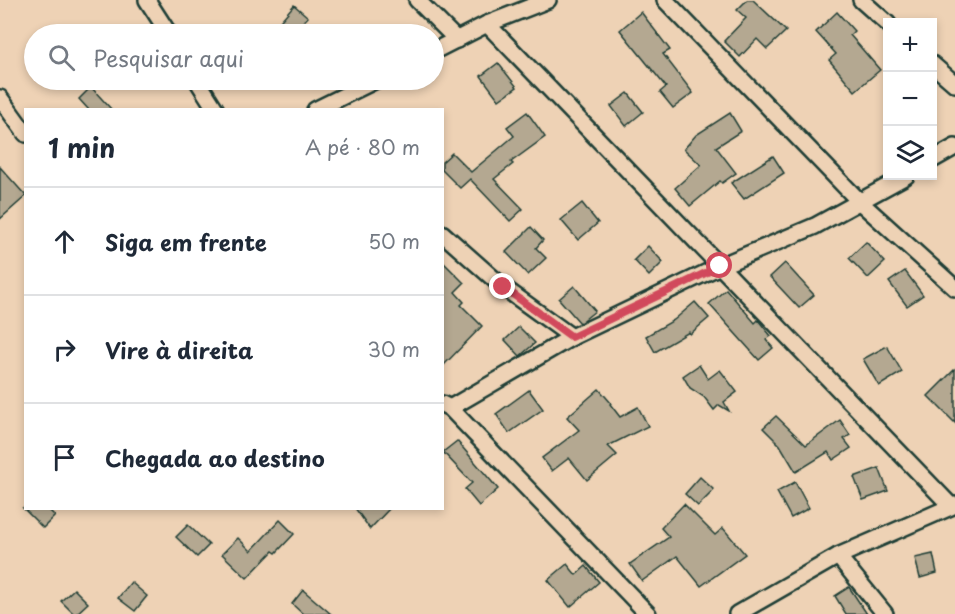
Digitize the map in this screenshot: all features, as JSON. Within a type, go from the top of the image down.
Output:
[{"type":"street","points":[[147,0],[163,24]]},
{"type":"street","points":[[417,0],[441,24]]},
{"type":"street","points":[[444,46],[487,24],[548,0]]},
{"type":"street","points":[[665,0],[860,202],[955,288]]},
{"type":"street","points":[[861,0],[883,20]]},
{"type":"street","points":[[487,24],[953,506],[838,556],[737,614]]},
{"type":"street","points":[[444,27],[457,40]]},
{"type":"street","points":[[937,68],[955,84]]},
{"type":"street","points":[[203,90],[215,108]]},
{"type":"street","points":[[320,108],[356,90]]},
{"type":"street","points":[[0,98],[24,131]]},
{"type":"street","points":[[937,158],[955,147]]},
{"type":"street","points":[[648,614],[446,406],[572,337],[720,266],[814,226],[899,180]]},
{"type":"street","points":[[444,235],[503,287],[572,337]]},
{"type":"street","points":[[838,556],[885,614]]},
{"type":"building","points":[[747,0],[753,0],[786,31],[767,49],[757,39],[740,57],[724,41],[746,18],[737,10]]},
{"type":"building","points":[[294,5],[308,17],[301,24],[278,24]]},
{"type":"building","points":[[641,12],[670,50],[663,54],[693,93],[673,108],[660,92],[666,87],[620,30]]},
{"type":"building","points":[[837,12],[854,31],[850,35],[880,70],[855,91],[829,60],[836,54],[816,32]]},
{"type":"building","points":[[498,63],[517,87],[499,100],[481,76]]},
{"type":"building","points":[[88,90],[94,90],[110,108],[87,108],[79,99]]},
{"type":"building","points":[[628,93],[643,112],[626,126],[611,106]]},
{"type":"building","points":[[527,112],[545,137],[511,162],[513,164],[494,179],[523,209],[510,221],[470,179],[460,188],[444,172],[444,160],[452,153],[471,172],[514,136],[507,127]]},
{"type":"building","points":[[730,113],[741,131],[716,147],[736,173],[722,183],[720,181],[690,206],[675,188],[701,165],[684,149],[696,135]]},
{"type":"building","points":[[773,156],[784,173],[744,199],[731,183]]},
{"type":"building","points":[[0,167],[24,194],[24,198],[0,219]]},
{"type":"building","points":[[582,203],[598,223],[578,240],[561,220]]},
{"type":"building","points":[[531,227],[543,240],[536,248],[546,258],[528,275],[506,252]]},
{"type":"building","points":[[866,242],[885,262],[868,278],[849,258]]},
{"type":"building","points":[[648,246],[663,262],[649,276],[634,260]]},
{"type":"building","points":[[444,263],[464,283],[455,292],[464,302],[461,305],[482,326],[444,365]]},
{"type":"building","points":[[785,263],[814,295],[799,308],[770,277]]},
{"type":"building","points":[[905,271],[923,295],[907,306],[889,282]]},
{"type":"building","points":[[574,286],[595,311],[580,323],[559,299]]},
{"type":"building","points":[[726,289],[755,323],[758,320],[771,336],[766,340],[773,348],[759,360],[709,304]]},
{"type":"building","points":[[695,302],[709,318],[690,334],[689,332],[655,352],[646,336],[674,320]]},
{"type":"building","points":[[519,327],[535,343],[520,356],[505,340]]},
{"type":"building","points":[[887,346],[902,372],[879,386],[863,359]]},
{"type":"building","points":[[699,365],[708,379],[720,370],[737,392],[724,402],[729,411],[719,405],[714,410],[704,397],[690,388],[683,376]]},
{"type":"building","points":[[955,369],[955,423],[928,396]]},
{"type":"building","points":[[599,389],[620,417],[638,407],[648,426],[608,446],[617,455],[587,480],[569,458],[552,471],[542,458],[579,430],[567,417]]},
{"type":"building","points":[[529,390],[543,409],[509,433],[496,414]]},
{"type":"building","points":[[776,416],[806,445],[840,420],[850,435],[844,439],[851,448],[833,460],[828,452],[796,472],[780,445],[763,428]]},
{"type":"building","points":[[457,441],[498,489],[479,506],[465,489],[472,483],[444,451]]},
{"type":"building","points":[[879,468],[888,491],[863,500],[854,477]]},
{"type":"building","points":[[700,477],[714,490],[698,506],[685,494]]},
{"type":"building","points":[[795,482],[809,508],[791,518],[777,492]]},
{"type":"building","points":[[684,504],[715,535],[723,528],[745,554],[701,586],[677,556],[642,581],[630,564],[669,537],[661,528]]},
{"type":"building","points":[[25,510],[49,510],[55,516],[43,528]]},
{"type":"building","points":[[356,510],[388,510],[370,529]]},
{"type":"building","points":[[280,520],[294,534],[276,553],[273,551],[247,578],[222,554],[238,538],[251,551]]},
{"type":"building","points":[[188,525],[209,545],[197,557],[176,537]]},
{"type":"building","points":[[933,554],[937,573],[920,578],[915,558]]},
{"type":"building","points":[[567,564],[576,575],[586,566],[599,582],[570,607],[548,580]]},
{"type":"building","points":[[131,582],[147,596],[135,611],[118,598]]},
{"type":"building","points":[[849,587],[867,614],[846,614],[835,596]]},
{"type":"building","points":[[74,589],[88,603],[76,614],[61,601]]},
{"type":"building","points":[[303,590],[331,614],[303,614],[292,604]]},
{"type":"route","points":[[503,287],[572,337],[720,266]]}]
